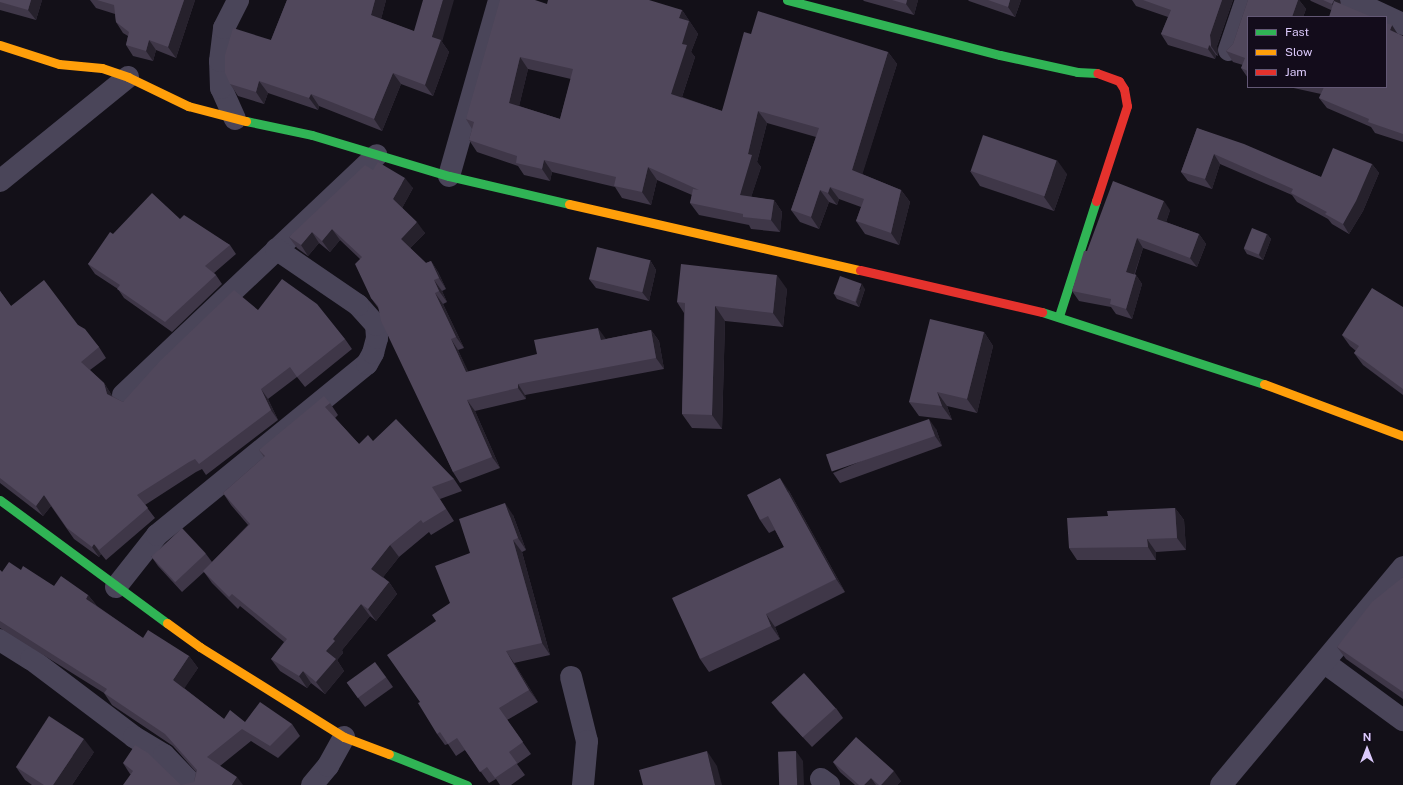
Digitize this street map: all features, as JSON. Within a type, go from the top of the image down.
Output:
[{"type":"street","points":[[235,119],[221,88],[220,61],[224,28],[238,0]]},
{"type":"street","points":[[449,176],[500,0]]},
{"type":"street","points":[[786,0],[1000,55],[1077,72],[1102,73],[1119,81],[1124,89],[1127,106],[1059,316]]},
{"type":"street","points":[[1229,50],[1246,0]]},
{"type":"street","points":[[1351,0],[1386,16]]},
{"type":"street","points":[[1387,17],[1403,24]]},
{"type":"street","points":[[0,45],[59,64],[102,68],[149,84],[188,106],[235,119],[312,135],[449,176],[1059,316],[1232,372],[1403,436]]},
{"type":"street","points":[[0,181],[128,77]]},
{"type":"street","points":[[123,395],[377,155]]},
{"type":"street","points":[[116,587],[157,535],[367,364],[373,353],[377,338],[376,325],[358,306],[276,249]]},
{"type":"street","points":[[0,500],[200,648],[344,737],[467,785]]},
{"type":"street","points":[[1221,785],[1325,663],[1403,567]]},
{"type":"street","points":[[0,640],[31,659],[134,737],[164,755],[193,785]]},
{"type":"street","points":[[1325,663],[1403,720]]},
{"type":"street","points":[[571,676],[587,741],[583,785]]},
{"type":"street","points":[[312,785],[328,766],[344,737]]},
{"type":"building","points":[[0,0],[31,0],[28,10],[0,2]]},
{"type":"building","points":[[97,0],[184,0],[168,47],[149,40],[146,51],[126,45],[129,32],[116,22],[114,5]]},
{"type":"building","points":[[287,0],[375,0],[371,15],[414,31],[423,0],[443,0],[432,37],[441,40],[425,85],[393,73],[374,119],[311,94],[309,98],[259,81],[256,92],[230,84],[225,73],[225,55],[233,28],[271,40]]},
{"type":"building","points":[[500,0],[535,0],[547,4],[548,0],[649,0],[682,10],[679,18],[689,21],[682,44],[687,45],[671,94],[722,111],[744,32],[751,34],[758,11],[888,52],[852,170],[901,190],[891,233],[856,221],[864,199],[830,187],[828,193],[820,190],[811,217],[791,210],[819,128],[758,111],[748,154],[752,155],[740,195],[774,200],[771,220],[743,217],[743,214],[690,203],[693,189],[699,190],[648,167],[642,192],[614,186],[616,177],[544,160],[542,169],[516,163],[517,156],[469,140],[474,122],[466,119]],"holes":[[[520,57],[573,69],[560,119],[509,103]]]},
{"type":"building","points":[[892,0],[907,0],[906,4]]},
{"type":"building","points":[[988,0],[1010,0],[1008,7]]},
{"type":"building","points":[[1143,0],[1222,0],[1210,35],[1211,46],[1209,45],[1208,49],[1161,34],[1171,10]]},
{"type":"building","points":[[1248,0],[1298,0],[1292,16],[1247,16],[1247,71],[1241,68],[1245,58],[1226,51],[1233,44]]},
{"type":"building","points":[[1323,0],[1334,0],[1332,4]]},
{"type":"building","points":[[1334,1],[1370,16],[1329,16]]},
{"type":"building","points":[[1387,23],[1392,25],[1390,30],[1403,36],[1403,134],[1368,122],[1369,119],[1319,98],[1324,88],[1387,88]]},
{"type":"building","points":[[1197,128],[1244,144],[1321,177],[1333,148],[1372,164],[1356,201],[1343,224],[1325,214],[1327,212],[1291,193],[1293,189],[1214,154],[1205,179],[1181,172]]},
{"type":"building","points":[[983,135],[1057,160],[1044,196],[971,171]]},
{"type":"building","points":[[378,162],[405,178],[393,199],[417,222],[401,239],[426,263],[431,261],[439,278],[434,280],[439,291],[435,293],[456,337],[451,339],[466,372],[537,354],[534,340],[598,328],[601,340],[651,330],[656,358],[518,384],[518,388],[467,400],[492,457],[453,472],[381,321],[378,306],[371,298],[355,264],[362,257],[332,229],[322,241],[312,232],[301,245],[289,237],[365,165],[373,170]]},
{"type":"building","points":[[1113,181],[1164,201],[1157,219],[1199,234],[1190,258],[1137,238],[1126,272],[1136,275],[1126,309],[1110,304],[1111,299],[1072,291],[1084,251],[1087,251]]},
{"type":"building","points":[[152,193],[180,219],[184,215],[230,245],[205,266],[216,275],[165,322],[117,289],[120,285],[88,264],[110,232],[113,234]]},
{"type":"building","points":[[1252,228],[1267,234],[1259,254],[1244,248]]},
{"type":"building","points":[[597,247],[650,260],[642,292],[589,279]]},
{"type":"building","points":[[681,264],[777,275],[773,313],[715,306],[712,415],[682,414],[685,303],[677,302]]},
{"type":"building","points":[[840,276],[862,284],[855,302],[834,294]]},
{"type":"building","points":[[282,279],[317,304],[345,339],[297,377],[290,367],[261,389],[271,410],[199,464],[195,459],[189,462],[137,495],[148,508],[99,550],[94,544],[92,547],[67,528],[44,495],[36,506],[0,478],[0,291],[11,306],[44,280],[78,325],[85,329],[99,347],[81,362],[104,383],[107,394],[123,402],[160,361],[234,290],[258,310]]},
{"type":"building","points":[[1372,288],[1403,307],[1403,389],[1354,353],[1359,346],[1342,335]]},
{"type":"building","points":[[930,319],[984,332],[967,399],[937,392],[942,406],[909,402]]},
{"type":"building","points":[[324,396],[330,403],[325,407],[359,444],[368,435],[373,441],[396,419],[454,479],[432,487],[446,509],[423,523],[421,520],[390,545],[371,569],[389,582],[368,609],[361,604],[333,639],[335,641],[326,651],[336,659],[316,682],[303,671],[299,676],[271,659],[287,639],[232,594],[229,597],[203,571],[250,524],[223,493],[265,456],[259,450]]},
{"type":"building","points":[[929,419],[935,436],[832,472],[826,454]]},
{"type":"building","points":[[780,478],[836,579],[766,614],[771,626],[700,659],[672,598],[784,547],[768,516],[760,520],[747,495]]},
{"type":"building","points":[[505,503],[518,538],[513,540],[542,643],[506,651],[529,690],[499,708],[523,742],[509,752],[517,763],[495,778],[487,767],[480,772],[457,738],[448,744],[440,732],[437,734],[418,703],[420,702],[387,655],[436,621],[432,615],[450,603],[435,566],[470,553],[459,519]]},
{"type":"building","points":[[1175,508],[1177,538],[1147,539],[1148,547],[1069,548],[1067,518],[1108,516],[1107,511]]},
{"type":"building","points":[[182,528],[206,554],[175,582],[151,557]]},
{"type":"building","points":[[9,562],[21,570],[23,566],[54,586],[61,576],[88,595],[86,599],[143,638],[148,630],[189,656],[173,680],[224,719],[230,710],[245,722],[260,702],[292,724],[270,746],[242,729],[207,757],[237,777],[232,785],[181,785],[194,782],[197,770],[165,734],[104,693],[107,689],[0,621],[0,570],[2,572]]},
{"type":"building","points":[[1403,577],[1403,692],[1337,647],[1372,602]]},
{"type":"building","points":[[375,662],[386,677],[358,698],[347,683]]},
{"type":"building","points":[[804,673],[835,708],[803,737],[771,702]]},
{"type":"building","points":[[49,716],[84,739],[53,785],[44,785],[16,767]]},
{"type":"building","points":[[856,737],[894,771],[881,785],[871,778],[864,785],[859,785],[833,762]]},
{"type":"building","points":[[135,745],[148,753],[181,785],[123,785],[133,771],[123,763]]},
{"type":"building","points":[[707,751],[715,785],[643,785],[639,770]]},
{"type":"building","points":[[796,751],[797,785],[779,785],[778,752]]},
{"type":"traffic: fast","points":[[787,0],[1000,55],[1077,72],[1097,73]]},
{"type":"traffic: fast","points":[[246,121],[312,135],[449,176],[569,204]]},
{"type":"traffic: fast","points":[[1059,316],[1096,201]]},
{"type":"traffic: fast","points":[[1042,312],[1264,384]]},
{"type":"traffic: fast","points":[[0,500],[167,623]]},
{"type":"traffic: fast","points":[[389,754],[467,785]]},
{"type":"traffic: slow","points":[[0,45],[59,64],[102,68],[128,77],[188,106],[246,121]]},
{"type":"traffic: slow","points":[[569,204],[860,270]]},
{"type":"traffic: slow","points":[[1264,384],[1403,436]]},
{"type":"traffic: slow","points":[[167,623],[200,647],[344,737],[389,754]]},
{"type":"traffic: jam","points":[[1096,201],[1127,106],[1124,89],[1119,81],[1097,73]]},
{"type":"traffic: jam","points":[[860,270],[1042,312]]}]
